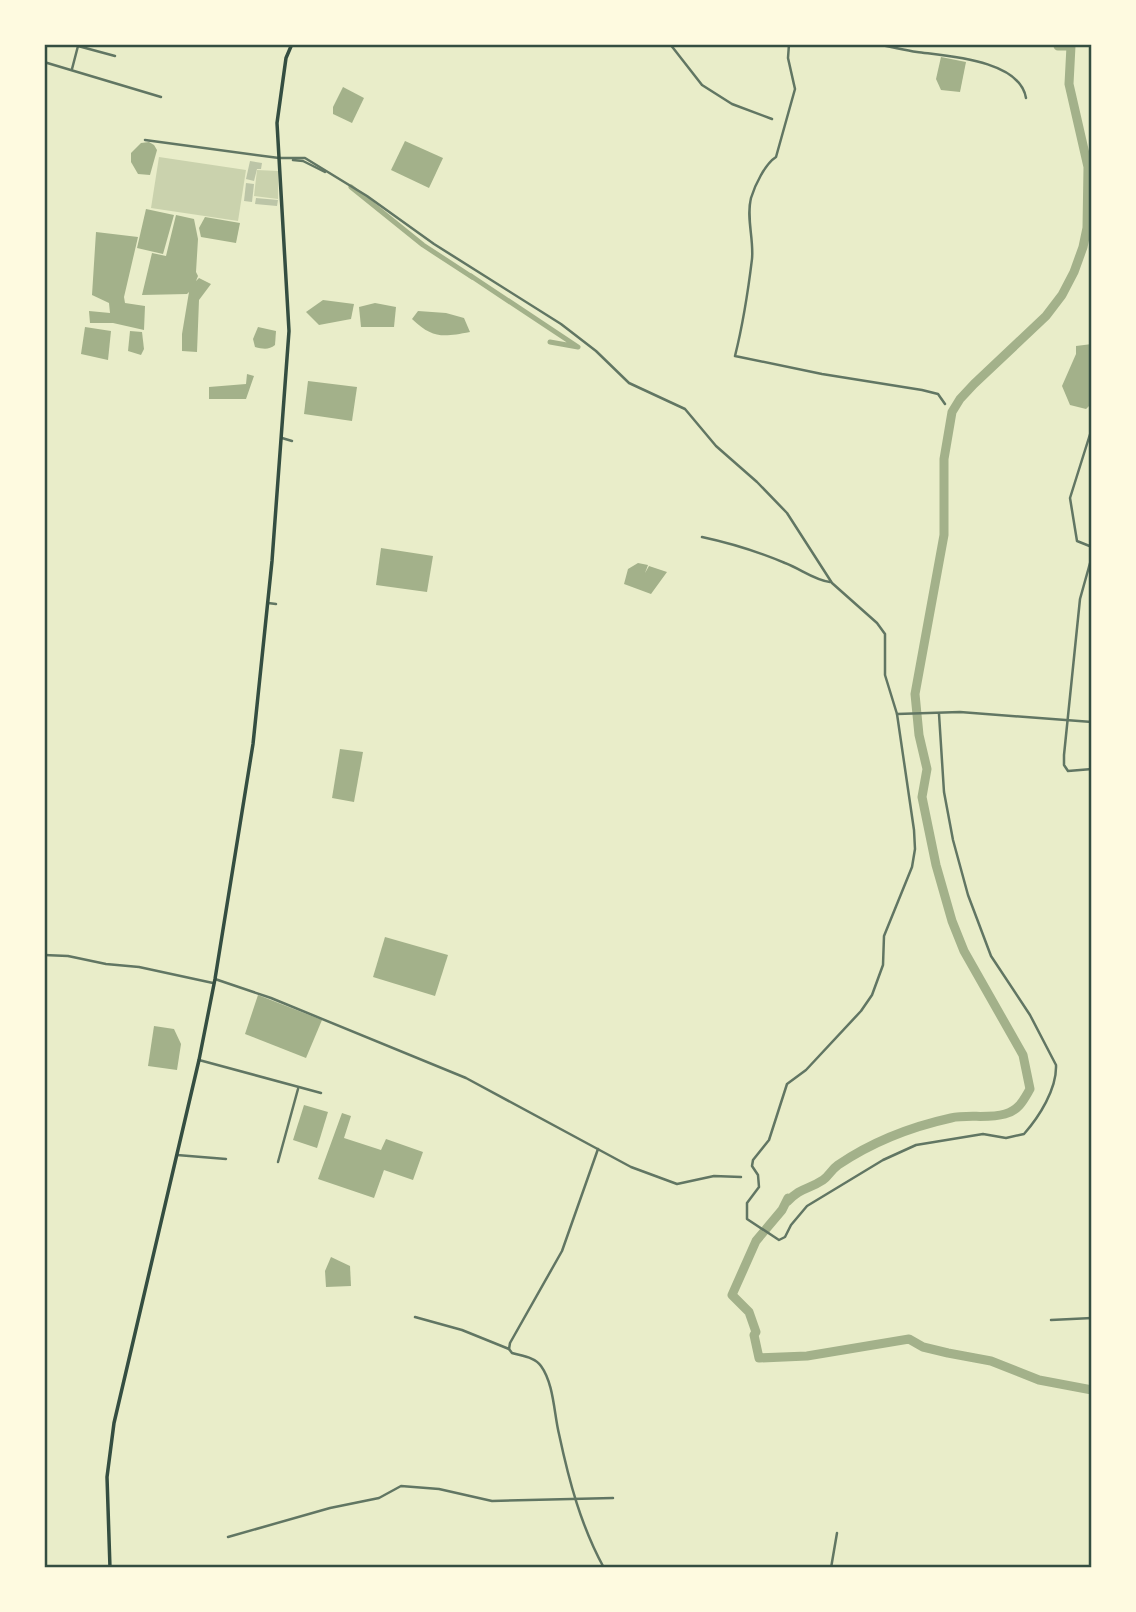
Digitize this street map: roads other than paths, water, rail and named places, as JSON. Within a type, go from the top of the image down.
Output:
[{"type":"main road","points":[[110,1568],[107,1477],[114,1423],[199,1059],[253,744],[268,603],[289,331],[277,123],[286,58],[292,44]]},
{"type":"street","points":[[670,44],[702,85],[732,104],[772,119]]},
{"type":"street","points":[[789,44],[788,58],[795,89],[776,157],[770,161],[752,198],[752,258],[746,311],[735,356],[822,374],[922,390],[938,394],[945,404]]},
{"type":"street","points":[[874,44],[971,59],[987,64],[1014,78],[1025,91],[1026,98]]},
{"type":"street","points":[[72,69],[79,46],[115,56]]},
{"type":"street","points":[[44,62],[161,97]]},
{"type":"street","points":[[145,141],[303,161],[344,181]]},
{"type":"street","points":[[279,159],[305,158],[329,172],[434,244],[511,290],[561,324],[596,351],[629,383],[685,409],[716,446],[787,513],[832,583],[877,623],[885,634],[885,675],[898,714],[915,849],[912,867],[884,936],[883,965],[872,995],[861,1011],[806,1070],[787,1084],[769,1139],[753,1160],[752,1166],[758,1175],[760,1186],[747,1203],[747,1219],[779,1240],[785,1237],[807,1206],[883,1160],[916,1145],[983,1134],[1006,1139],[1024,1134],[1043,1106],[1056,1073],[1056,1065],[1030,1015],[992,956],[968,895],[953,840],[944,792],[939,714]]},
{"type":"street","points":[[1092,428],[1070,498],[1077,541],[1092,547]]},
{"type":"street","points":[[282,438],[292,440]]},
{"type":"street","points":[[702,537],[724,541],[832,583]]},
{"type":"street","points":[[1092,556],[1080,598],[1064,755],[1065,769],[1092,769]]},
{"type":"street","points":[[268,603],[276,604]]},
{"type":"street","points":[[898,714],[960,712],[1092,722]]},
{"type":"street","points":[[44,956],[68,956],[214,981],[271,998],[466,1078],[631,1167],[677,1184],[714,1176],[741,1177]]},
{"type":"street","points":[[199,1059],[298,1089],[321,1093]]},
{"type":"street","points":[[278,1163],[298,1089]]},
{"type":"street","points":[[509,1349],[514,1335],[562,1251],[598,1149]]},
{"type":"street","points":[[177,1154],[226,1159]]},
{"type":"street","points":[[415,1317],[462,1330],[509,1349],[512,1353],[533,1359],[541,1366],[549,1386],[574,1498],[591,1545],[604,1568]]},
{"type":"street","points":[[1051,1320],[1092,1318]]},
{"type":"street","points":[[228,1537],[330,1508],[379,1498],[401,1486],[439,1489],[492,1501],[613,1498]]},
{"type":"street","points":[[831,1568],[837,1533]]},
{"type":"waterway","points":[[1058,44],[1071,46],[1069,84],[1088,167],[1087,228],[1083,247],[1062,295],[1046,316],[974,384],[952,412],[944,459],[944,535],[915,694],[919,735],[927,769],[922,797],[936,865],[952,921],[964,951],[1023,1055],[1030,1089],[1023,1101],[1005,1114],[951,1118],[878,1142],[838,1165],[823,1180],[787,1202],[788,1198],[782,1210],[756,1241],[732,1295],[749,1312],[756,1332],[754,1335],[759,1358],[807,1356],[909,1339],[923,1347],[991,1361],[1039,1380],[1092,1390]]},
{"type":"waterway","points":[[351,187],[423,245],[472,277]]},
{"type":"waterway","points":[[471,276],[578,347],[550,342]]}]
